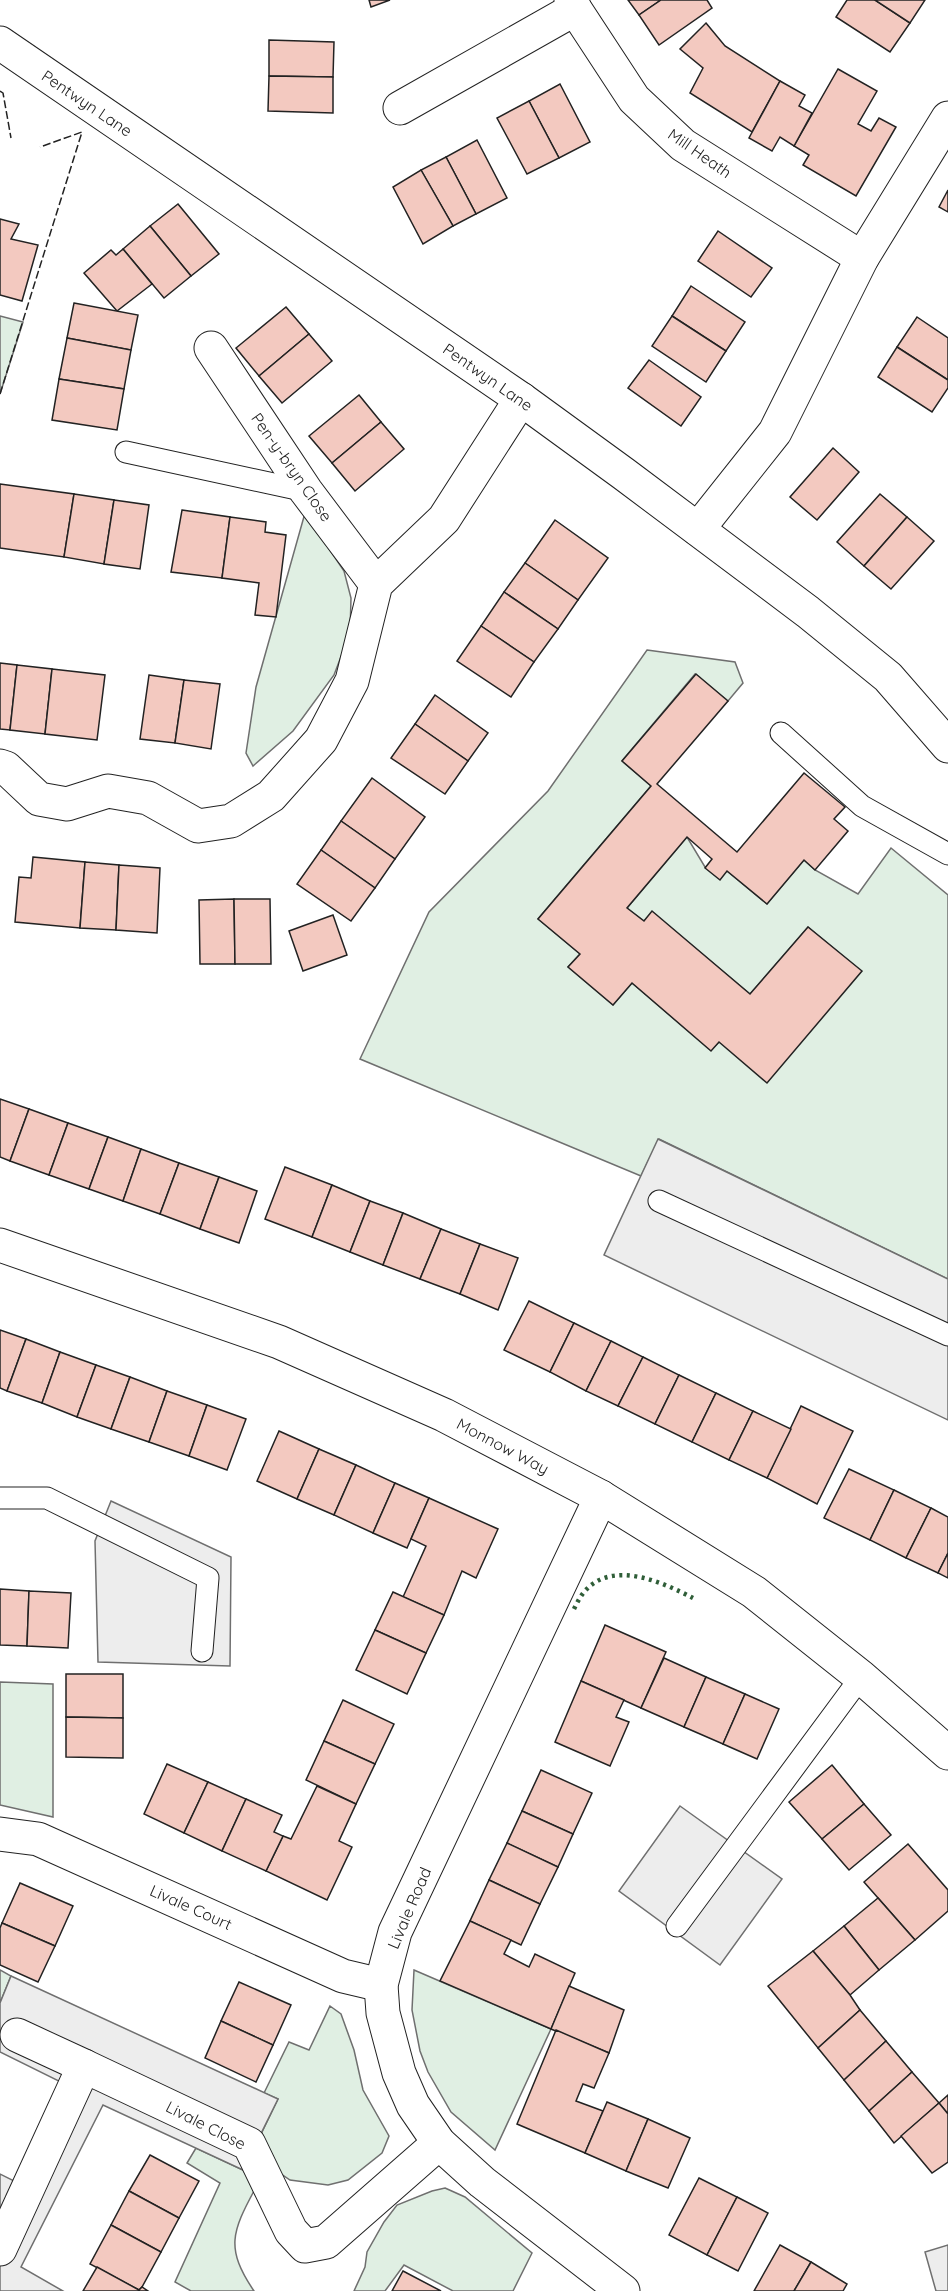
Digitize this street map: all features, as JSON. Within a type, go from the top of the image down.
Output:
[{"type":"street","name":"Mill Heath","points":[[400,108],[573,5],[634,99],[683,145],[862,258]]},
{"type":"street","name":"Pentwyn Lane","points":[[0,43],[521,399],[698,529],[808,612],[888,677],[948,746]]},
{"type":"street","points":[[698,529],[775,432],[862,258],[948,118]]},
{"type":"street","name":"Pen-y-bryn Close","points":[[211,348],[306,491],[376,584]]},
{"type":"street","points":[[0,766],[6,768],[39,800],[67,804],[108,791],[148,798],[198,826],[231,821],[271,796],[321,740],[352,681],[376,584],[444,519],[521,399]]},
{"type":"street","name":"Monnow Way","points":[[0,1245],[279,1342],[444,1415],[601,1497],[754,1592],[946,1747]]},
{"type":"street","name":"Livale Road","points":[[601,1497],[394,1932],[381,1985],[383,2013],[399,2073],[413,2105],[439,2143],[482,2182],[623,2291]]},
{"type":"street","name":"Livale Court","points":[[0,1834],[38,1839],[343,1976],[381,1985]]},
{"type":"street","points":[[0,2249],[84,2066],[17,2035]]},
{"type":"street","name":"Livale Close","points":[[84,2066],[249,2144],[291,2231],[304,2246],[326,2242],[439,2143]]},
{"type":"lane","points":[[126,452],[306,491]]},
{"type":"lane","points":[[781,733],[861,806],[948,854]]},
{"type":"lane","points":[[659,1201],[948,1335]]},
{"type":"lane","points":[[0,1497],[47,1498],[208,1578],[202,1651]]},
{"type":"lane","points":[[677,1926],[861,1677]]},
{"type":"green space","points":[[0,316],[23,322],[0,394]]},
{"type":"green space","points":[[305,513],[344,571],[351,598],[350,633],[334,675],[293,731],[253,766],[246,753],[256,687]]},
{"type":"green space","points":[[647,650],[735,662],[743,683],[728,701],[695,674],[622,761],[651,786],[538,919],[580,954],[568,967],[613,1005],[632,983],[711,1050],[719,1042],[861,971],[808,927],[750,994],[652,912],[644,921],[627,908],[687,837],[705,867],[727,871],[767,904],[804,860],[815,870],[858,894],[891,848],[948,895],[948,1279],[659,1139],[641,1176],[360,1059],[429,912],[548,791]]},
{"type":"green space","points":[[0,1682],[53,1684],[53,1817],[0,1805]]},
{"type":"green space","points":[[0,1970],[11,1976],[0,2003]]},
{"type":"green space","points":[[414,1970],[551,2029],[495,2150],[451,2112],[428,2072],[420,2051],[412,2010]]},
{"type":"green space","points":[[330,2006],[341,2014],[354,2050],[363,2090],[389,2136],[382,2153],[348,2180],[328,2185],[290,2180],[274,2169],[263,2144],[262,2132],[278,2099],[264,2093],[289,2042],[309,2050]]},
{"type":"green space","points":[[196,2148],[243,2170],[255,2189],[241,2217],[235,2240],[239,2263],[254,2291],[191,2291],[175,2282],[220,2183],[187,2163]]},
{"type":"green space","points":[[445,2188],[465,2197],[532,2253],[513,2291],[453,2291],[404,2265],[385,2291],[354,2291],[365,2267],[367,2252],[384,2222],[397,2205]]},
{"type":"shaded area","points":[[658,1139],[948,1279],[948,1420],[604,1255]]},
{"type":"shaded area","points":[[111,1501],[231,1557],[230,1666],[98,1662],[95,1541]]},
{"type":"shaded area","points":[[680,1806],[782,1879],[720,1965],[619,1891]]},
{"type":"shaded area","points":[[11,1976],[278,2099],[243,2170],[103,2105],[21,2267],[63,2291],[0,2291],[0,2174],[20,2184],[65,2084],[0,2052],[0,2003]]},
{"type":"shaded area","points":[[948,2245],[948,2291],[936,2291],[925,2252]]},
{"type":"building","points":[[369,0],[390,0],[371,7]]},
{"type":"building","points":[[628,0],[661,0],[639,15]]},
{"type":"building","points":[[661,0],[707,0],[712,8],[659,45],[639,15]]},
{"type":"building","points":[[847,0],[875,0],[910,23],[890,52],[836,17]]},
{"type":"building","points":[[875,0],[925,0],[910,23]]},
{"type":"building","points":[[706,23],[725,46],[780,81],[752,132],[690,93],[703,68],[680,49]]},
{"type":"building","points":[[269,40],[334,42],[333,77],[269,76]]},
{"type":"building","points":[[838,69],[877,91],[858,124],[871,131],[879,118],[896,127],[856,196],[803,165],[809,155],[794,146]]},
{"type":"building","points":[[269,76],[333,77],[333,113],[268,111]]},
{"type":"building","points":[[780,81],[805,95],[799,106],[812,113],[794,146],[780,137],[772,151],[749,138]]},
{"type":"building","points":[[560,84],[590,142],[559,158],[529,101]]},
{"type":"building","points":[[529,101],[559,158],[527,174],[497,118]]},
{"type":"building","points":[[477,140],[507,198],[476,214],[446,157]]},
{"type":"building","points":[[446,157],[476,214],[453,226],[421,170]]},
{"type":"building","points":[[421,170],[453,226],[423,244],[393,187]]},
{"type":"building","points":[[948,190],[948,212],[939,207]]},
{"type":"building","points":[[178,204],[219,254],[191,276],[150,226]]},
{"type":"building","points":[[0,219],[19,224],[11,239],[38,245],[22,301],[0,295]]},
{"type":"building","points":[[150,226],[191,276],[164,298],[123,249]]},
{"type":"building","points":[[718,231],[772,268],[751,297],[698,261]]},
{"type":"building","points":[[123,249],[152,284],[117,311],[84,273],[111,250],[116,255]]},
{"type":"building","points":[[691,286],[745,322],[726,351],[672,316]]},
{"type":"building","points":[[74,303],[138,315],[131,350],[67,338]]},
{"type":"building","points":[[286,307],[309,334],[259,376],[236,348]]},
{"type":"building","points":[[672,316],[726,351],[706,382],[652,346]]},
{"type":"building","points":[[917,317],[948,338],[948,380],[897,347]]},
{"type":"building","points":[[309,334],[332,361],[282,403],[259,376]]},
{"type":"building","points":[[67,338],[131,350],[124,389],[59,379]]},
{"type":"building","points":[[897,347],[948,380],[948,388],[932,412],[878,377]]},
{"type":"building","points":[[649,360],[701,397],[681,426],[628,388]]},
{"type":"building","points":[[59,379],[124,389],[117,430],[52,420]]},
{"type":"building","points":[[359,395],[381,422],[332,463],[309,436]]},
{"type":"building","points":[[381,422],[404,449],[355,491],[332,463]]},
{"type":"building","points":[[833,448],[859,472],[817,520],[790,497]]},
{"type":"building","points":[[0,484],[74,494],[64,557],[0,548]]},
{"type":"building","points":[[74,494],[114,500],[104,564],[64,557]]},
{"type":"building","points":[[880,494],[907,517],[864,566],[837,542]]},
{"type":"building","points":[[114,500],[149,505],[140,569],[104,564]]},
{"type":"building","points":[[182,510],[230,517],[222,578],[171,572]]},
{"type":"building","points":[[230,517],[266,522],[265,532],[286,535],[276,617],[255,615],[259,583],[222,578]]},
{"type":"building","points":[[907,517],[934,541],[891,589],[864,566]]},
{"type":"building","points":[[555,520],[608,558],[578,600],[525,563]]},
{"type":"building","points":[[525,563],[578,600],[558,629],[504,592]]},
{"type":"building","points":[[504,592],[558,629],[534,662],[481,626]]},
{"type":"building","points":[[481,626],[534,662],[511,697],[457,661]]},
{"type":"building","points":[[0,663],[17,665],[10,730],[0,729]]},
{"type":"building","points":[[17,665],[52,669],[45,734],[10,730]]},
{"type":"building","points":[[52,669],[105,675],[97,740],[45,734]]},
{"type":"building","points":[[696,674],[728,701],[657,784],[737,852],[804,773],[845,807],[834,819],[848,831],[815,870],[804,860],[767,904],[727,871],[720,880],[705,868],[712,859],[687,837],[627,908],[644,921],[652,911],[750,994],[808,927],[862,971],[767,1083],[719,1042],[711,1051],[632,983],[613,1005],[568,967],[580,954],[538,919],[651,786],[622,761]]},
{"type":"building","points":[[149,675],[184,680],[175,743],[140,739]]},
{"type":"building","points":[[184,680],[220,684],[211,749],[175,743]]},
{"type":"building","points":[[435,695],[488,733],[468,761],[415,724]]},
{"type":"building","points":[[415,724],[468,761],[445,794],[391,758]]},
{"type":"building","points":[[372,778],[425,817],[395,859],[341,821]]},
{"type":"building","points":[[341,821],[395,859],[375,888],[321,850]]},
{"type":"building","points":[[321,850],[375,888],[351,921],[297,884]]},
{"type":"building","points":[[33,857],[85,862],[80,928],[15,922],[19,877],[31,878]]},
{"type":"building","points":[[85,862],[119,865],[116,930],[80,928]]},
{"type":"building","points":[[119,865],[160,868],[157,933],[116,930]]},
{"type":"building","points":[[234,899],[235,964],[200,964],[199,900]]},
{"type":"building","points":[[234,899],[270,899],[271,964],[235,964]]},
{"type":"building","points":[[333,915],[347,955],[303,971],[289,931]]},
{"type":"building","points":[[0,1099],[29,1109],[10,1161],[0,1157]]},
{"type":"building","points":[[29,1109],[68,1123],[49,1175],[10,1161]]},
{"type":"building","points":[[68,1123],[108,1137],[89,1189],[49,1175]]},
{"type":"building","points":[[108,1137],[141,1149],[123,1201],[89,1189]]},
{"type":"building","points":[[141,1149],[179,1163],[160,1214],[123,1201]]},
{"type":"building","points":[[179,1163],[219,1177],[200,1229],[160,1214]]},
{"type":"building","points":[[285,1167],[332,1185],[312,1237],[265,1219]]},
{"type":"building","points":[[219,1177],[257,1191],[239,1243],[200,1229]]},
{"type":"building","points":[[332,1185],[370,1201],[350,1252],[312,1237]]},
{"type":"building","points":[[370,1201],[403,1213],[383,1265],[350,1252]]},
{"type":"building","points":[[403,1213],[441,1229],[420,1279],[383,1265]]},
{"type":"building","points":[[441,1229],[480,1244],[460,1294],[420,1279]]},
{"type":"building","points":[[480,1244],[518,1258],[498,1310],[460,1294]]},
{"type":"building","points":[[529,1301],[574,1323],[550,1372],[504,1350]]},
{"type":"building","points":[[574,1323],[611,1341],[586,1391],[550,1372]]},
{"type":"building","points":[[0,1330],[26,1339],[7,1391],[0,1388]]},
{"type":"building","points":[[26,1339],[60,1352],[42,1403],[7,1391]]},
{"type":"building","points":[[611,1341],[643,1357],[618,1406],[586,1391]]},
{"type":"building","points":[[60,1352],[96,1365],[77,1417],[42,1403]]},
{"type":"building","points":[[643,1357],[679,1375],[655,1424],[618,1406]]},
{"type":"building","points":[[96,1365],[130,1377],[111,1429],[77,1417]]},
{"type":"building","points":[[679,1375],[716,1393],[692,1442],[655,1424]]},
{"type":"building","points":[[130,1377],[167,1391],[149,1442],[111,1429]]},
{"type":"building","points":[[167,1391],[207,1405],[189,1456],[149,1442]]},
{"type":"building","points":[[716,1393],[753,1411],[729,1460],[692,1442]]},
{"type":"building","points":[[207,1405],[246,1419],[227,1470],[189,1456]]},
{"type":"building","points":[[801,1406],[853,1431],[817,1504],[767,1478]]},
{"type":"building","points":[[753,1411],[791,1429],[767,1478],[729,1460]]},
{"type":"building","points":[[279,1431],[319,1449],[297,1499],[257,1481]]},
{"type":"building","points":[[319,1449],[356,1465],[334,1515],[297,1499]]},
{"type":"building","points":[[356,1465],[395,1483],[373,1533],[334,1515]]},
{"type":"building","points":[[849,1469],[894,1490],[870,1540],[824,1518]]},
{"type":"building","points":[[395,1483],[429,1498],[407,1548],[373,1533]]},
{"type":"building","points":[[894,1490],[931,1508],[906,1558],[870,1540]]},
{"type":"building","points":[[429,1498],[498,1529],[476,1578],[462,1571],[444,1615],[403,1597],[426,1546],[411,1539]]},
{"type":"building","points":[[931,1508],[948,1517],[948,1553],[938,1573],[906,1558]]},
{"type":"building","points":[[948,1553],[948,1578],[938,1573]]},
{"type":"building","points":[[0,1589],[29,1591],[27,1646],[0,1645]]},
{"type":"building","points":[[29,1591],[71,1593],[68,1648],[27,1646]]},
{"type":"building","points":[[393,1592],[444,1615],[426,1653],[375,1630]]},
{"type":"building","points":[[605,1625],[666,1652],[641,1708],[581,1681]]},
{"type":"building","points":[[375,1630],[426,1653],[407,1694],[356,1670]]},
{"type":"building","points":[[664,1658],[706,1677],[684,1727],[641,1708]]},
{"type":"building","points":[[66,1674],[123,1674],[123,1718],[66,1717]]},
{"type":"building","points":[[706,1677],[745,1694],[723,1744],[684,1727]]},
{"type":"building","points":[[581,1681],[624,1700],[616,1717],[629,1722],[610,1766],[555,1742]]},
{"type":"building","points":[[745,1694],[779,1709],[757,1759],[723,1744]]},
{"type":"building","points":[[343,1700],[394,1724],[375,1764],[324,1741]]},
{"type":"building","points":[[66,1717],[123,1718],[123,1758],[66,1757]]},
{"type":"building","points":[[324,1741],[375,1764],[356,1804],[306,1780]]},
{"type":"building","points":[[167,1764],[208,1782],[184,1833],[144,1814]]},
{"type":"building","points":[[832,1765],[864,1804],[822,1839],[789,1802]]},
{"type":"building","points":[[541,1770],[592,1793],[573,1834],[522,1811]]},
{"type":"building","points":[[208,1782],[246,1799],[222,1851],[184,1833]]},
{"type":"building","points":[[317,1786],[356,1804],[339,1841],[352,1847],[327,1900],[266,1871],[283,1836],[291,1839]]},
{"type":"building","points":[[246,1799],[282,1815],[274,1832],[283,1836],[266,1871],[222,1851]]},
{"type":"building","points":[[864,1804],[891,1835],[849,1870],[822,1839]]},
{"type":"building","points":[[522,1811],[573,1834],[558,1867],[507,1843]]},
{"type":"building","points":[[507,1843],[558,1867],[540,1904],[489,1880]]},
{"type":"building","points":[[908,1844],[948,1890],[948,1911],[915,1940],[864,1882]]},
{"type":"building","points":[[489,1880],[540,1904],[521,1945],[470,1921]]},
{"type":"building","points":[[20,1883],[73,1906],[55,1946],[2,1923]]},
{"type":"building","points":[[878,1898],[915,1940],[879,1970],[844,1926]]},
{"type":"building","points":[[470,1921],[511,1940],[504,1954],[529,1967],[535,1954],[575,1973],[551,2029],[440,1981]]},
{"type":"building","points":[[2,1923],[55,1946],[38,1982],[0,1965]]},
{"type":"building","points":[[844,1926],[879,1970],[850,1995],[813,1951]]},
{"type":"building","points":[[813,1951],[860,2010],[818,2048],[768,1986]]},
{"type":"building","points":[[239,1982],[291,2005],[273,2045],[221,2021]]},
{"type":"building","points":[[569,1986],[624,2010],[609,2053],[551,2029]]},
{"type":"building","points":[[860,2010],[886,2041],[844,2080],[818,2048]]},
{"type":"building","points":[[221,2021],[273,2045],[256,2082],[205,2058]]},
{"type":"building","points":[[556,2030],[609,2053],[594,2088],[583,2084],[576,2101],[603,2111],[585,2153],[517,2124]]},
{"type":"building","points":[[886,2041],[912,2072],[869,2111],[844,2080]]},
{"type":"building","points":[[912,2072],[939,2103],[894,2143],[869,2111]]},
{"type":"building","points":[[948,2095],[948,2114],[939,2103]]},
{"type":"building","points":[[607,2102],[648,2119],[626,2171],[585,2153]]},
{"type":"building","points":[[939,2103],[948,2114],[948,2162],[932,2173],[901,2136]]},
{"type":"building","points":[[648,2119],[690,2138],[668,2188],[626,2171]]},
{"type":"building","points":[[150,2155],[199,2181],[179,2218],[129,2191]]},
{"type":"building","points":[[699,2178],[737,2197],[707,2255],[669,2235]]},
{"type":"building","points":[[129,2191],[179,2218],[161,2252],[111,2225]]},
{"type":"building","points":[[737,2197],[768,2213],[738,2271],[707,2255]]},
{"type":"building","points":[[111,2225],[161,2252],[139,2290],[90,2264]]},
{"type":"building","points":[[780,2245],[811,2262],[794,2291],[754,2291]]},
{"type":"building","points":[[811,2262],[847,2284],[843,2291],[794,2291]]},
{"type":"building","points":[[97,2267],[139,2290],[142,2287],[148,2291],[83,2291]]},
{"type":"building","points":[[403,2271],[441,2291],[392,2291]]},
{"type":"hedge","points":[[574,1609],[584,1592],[595,1582],[623,1575],[652,1580],[693,1598]]},
{"type":"fence","points":[[0,91],[3,93],[11,138]]},
{"type":"fence","points":[[0,394],[82,132],[40,147]]}]
